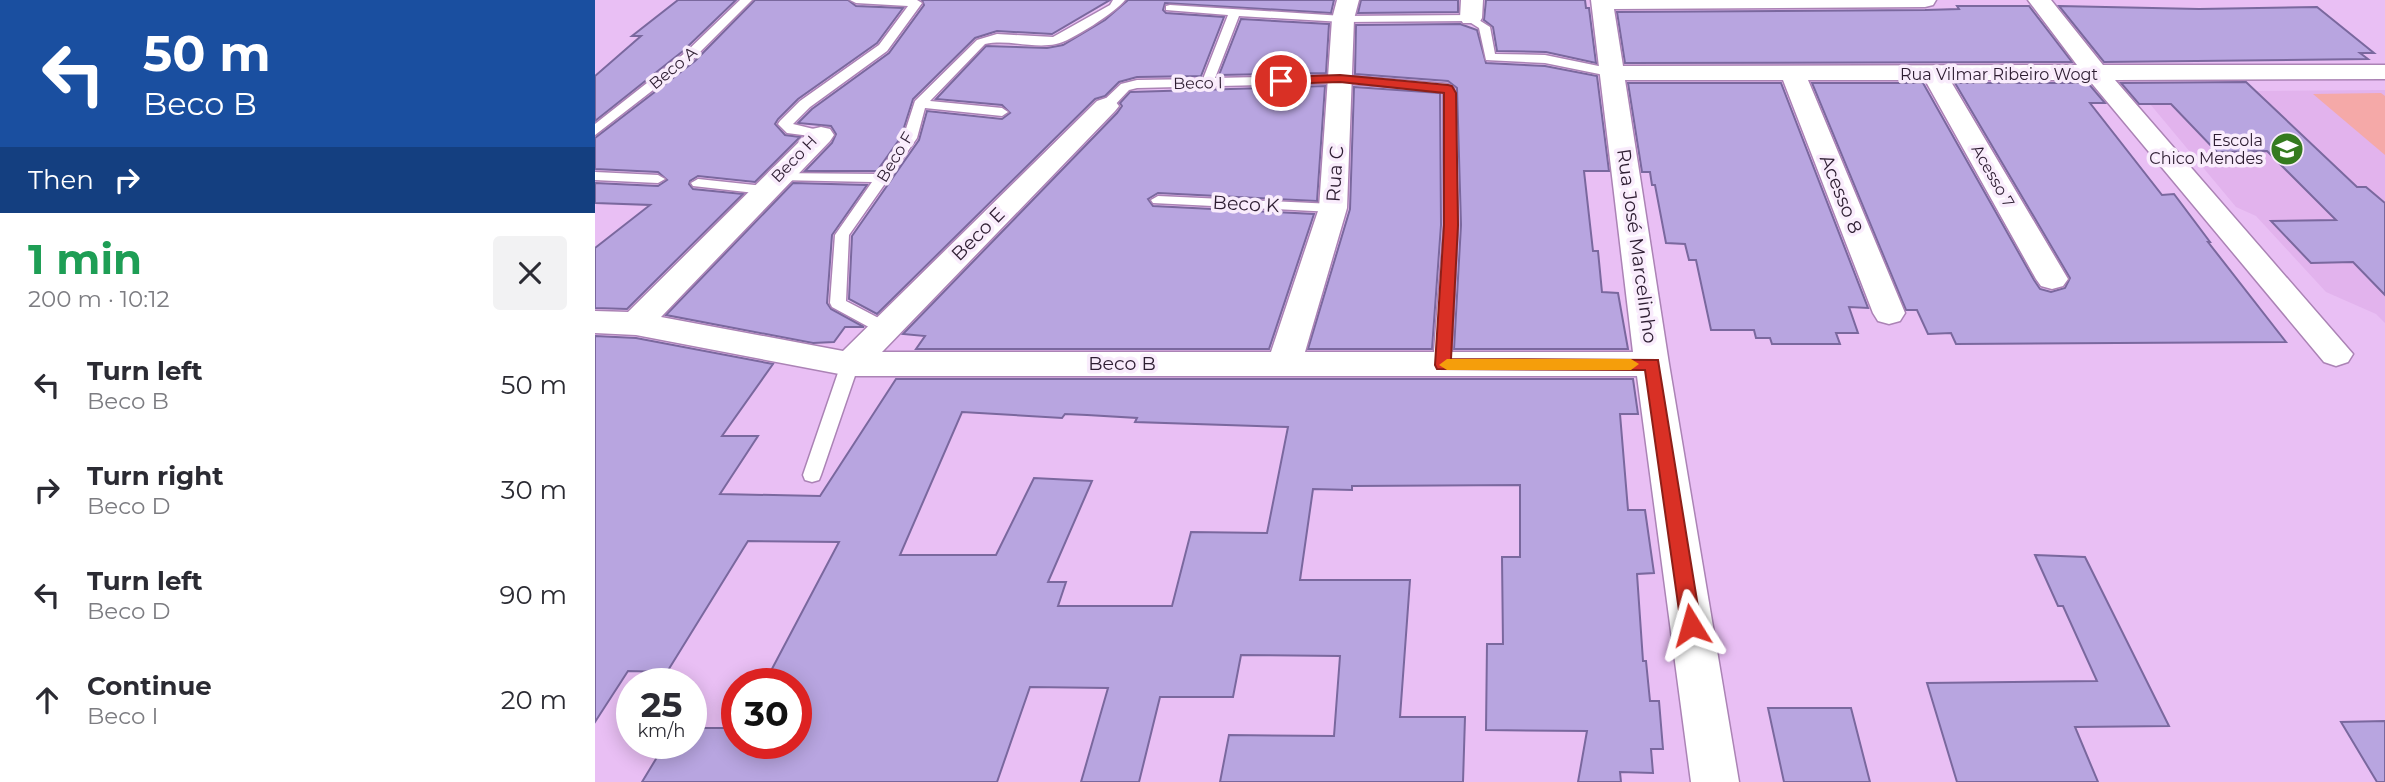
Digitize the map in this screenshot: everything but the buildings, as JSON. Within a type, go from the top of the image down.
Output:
[{"type":"street","points":[[1602,1],[1925,0]]},
{"type":"street","points":[[2039,0],[2097,74],[2336,354]]},
{"type":"street","name":"Rua José Marcelinho","points":[[1602,1],[1652,364],[1715,782]]},
{"type":"street","name":"Rua C","points":[[1284,364],[1333,208],[1346,10]]},
{"type":"street","name":"Rua Vilmar Ribeiro Wogt","points":[[1614,73],[2385,72]]},
{"type":"street","name":"Acesso 8","points":[[1793,74],[1889,313]]},
{"type":"street","name":"Acesso 7","points":[[1934,74],[2052,279]]},
{"type":"street","name":"Beco E","points":[[850,364],[1106,106]]},
{"type":"street","name":"Beco H","points":[[636,324],[821,135]]},
{"type":"street","name":"Beco B","points":[[595,322],[636,324],[850,364],[1652,364]]},
{"type":"lane","name":"Beco A","points":[[595,131],[689,56],[746,0]]},
{"type":"lane","name":"Beco H","points":[[821,135],[792,130],[786,128],[785,124],[805,104],[883,48],[916,3],[856,0]]},
{"type":"lane","name":"Beco F","points":[[884,328],[838,303],[842,235],[910,138],[920,104],[981,42],[997,38],[1055,41],[1103,14],[1119,0]]},
{"type":"lane","points":[[1170,8],[1235,12],[1472,9],[1483,27],[1490,57],[1545,59],[1614,73]]},
{"type":"lane","points":[[1207,83],[1235,12]]},
{"type":"lane","name":"Beco I","points":[[1106,106],[1130,85],[1340,79],[1448,88],[1451,225],[1443,365]]},
{"type":"lane","points":[[920,104],[1002,111]]},
{"type":"lane","points":[[595,176],[658,179]]},
{"type":"lane","points":[[698,183],[883,178]]},
{"type":"lane","name":"Beco K","points":[[1158,200],[1333,208]]},
{"type":"lane","points":[[812,475],[850,364]]},
{"type":"shaded area","name":"Escola Chico Mendes","points":[[2385,90],[2385,323],[2376,314],[2326,292],[2256,216],[2236,207],[2140,92]]},
{"type":"shaded area","points":[[2381,93],[2385,96],[2385,155],[2313,94]]},
{"type":"slow traffic","points":[[1447,365],[1631,364]]},
{"type":"place","name":"Escola Chico Mendes","points":[[2287,149]]},
{"type":"route","points":[[1281,81],[1340,79],[1448,88],[1451,225],[1443,365],[1652,364],[1691,625]]}]
